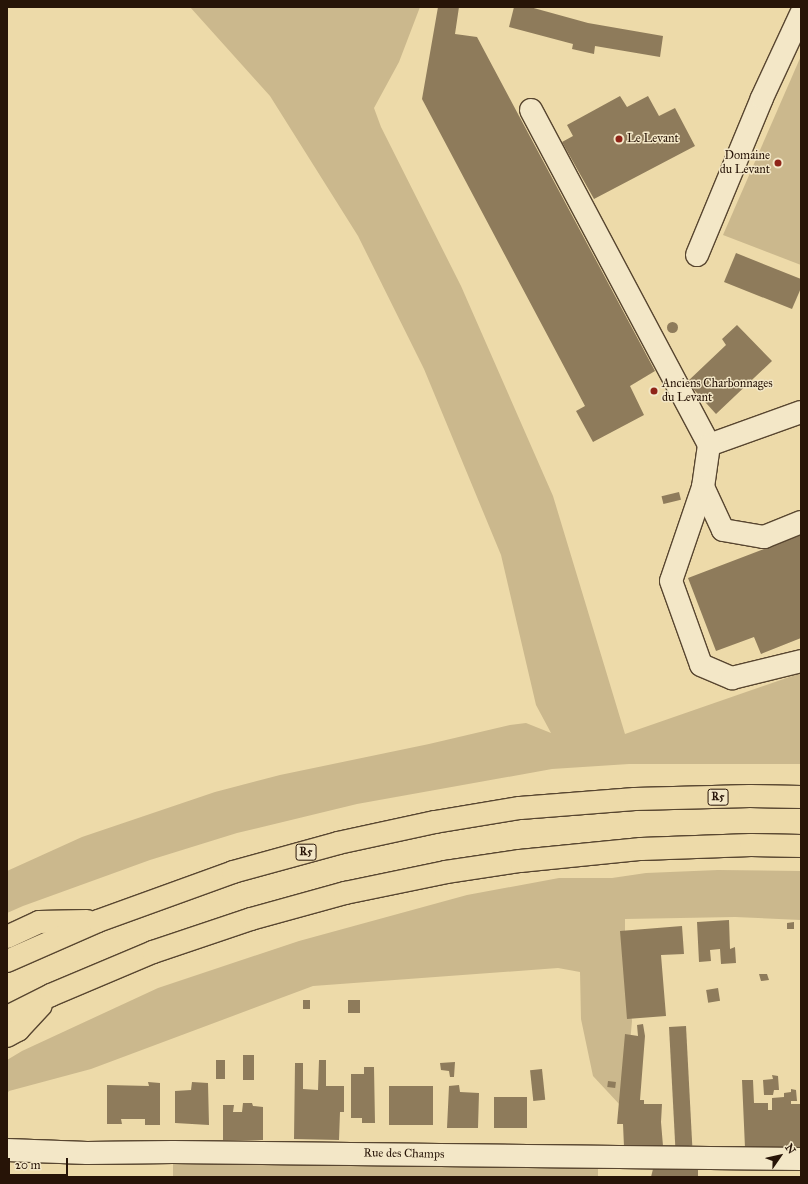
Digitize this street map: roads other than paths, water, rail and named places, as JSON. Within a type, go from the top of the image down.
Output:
[{"type":"highway","name":"R5","points":[[7,962],[98,921],[233,872],[338,843],[435,822],[520,808],[635,799],[750,796],[801,797]]},
{"type":"highway","points":[[7,1017],[51,995],[153,952],[251,919],[345,893],[446,872],[520,861],[641,849],[751,845],[801,846]]},
{"type":"highway","points":[[7,937],[40,922],[98,921]]},
{"type":"highway","points":[[7,1036],[18,1030],[51,995]]},
{"type":"street","points":[[697,255],[762,98],[801,14]]},
{"type":"street","points":[[531,110],[709,445],[703,487],[671,581],[701,665],[732,678],[801,661]]},
{"type":"street","points":[[709,445],[801,412]]},
{"type":"street","points":[[703,487],[723,530],[764,537],[801,522]]},
{"type":"street","name":"Rue des Champs","points":[[7,1150],[87,1154],[173,1152],[801,1159]]},
{"type":"place","name":"Le Levant","points":[[619,139]]},
{"type":"place","name":"Domaine du Levant","points":[[778,163]]},
{"type":"place","name":"Anciens Charbonnages du Levant","points":[[654,391]]}]
